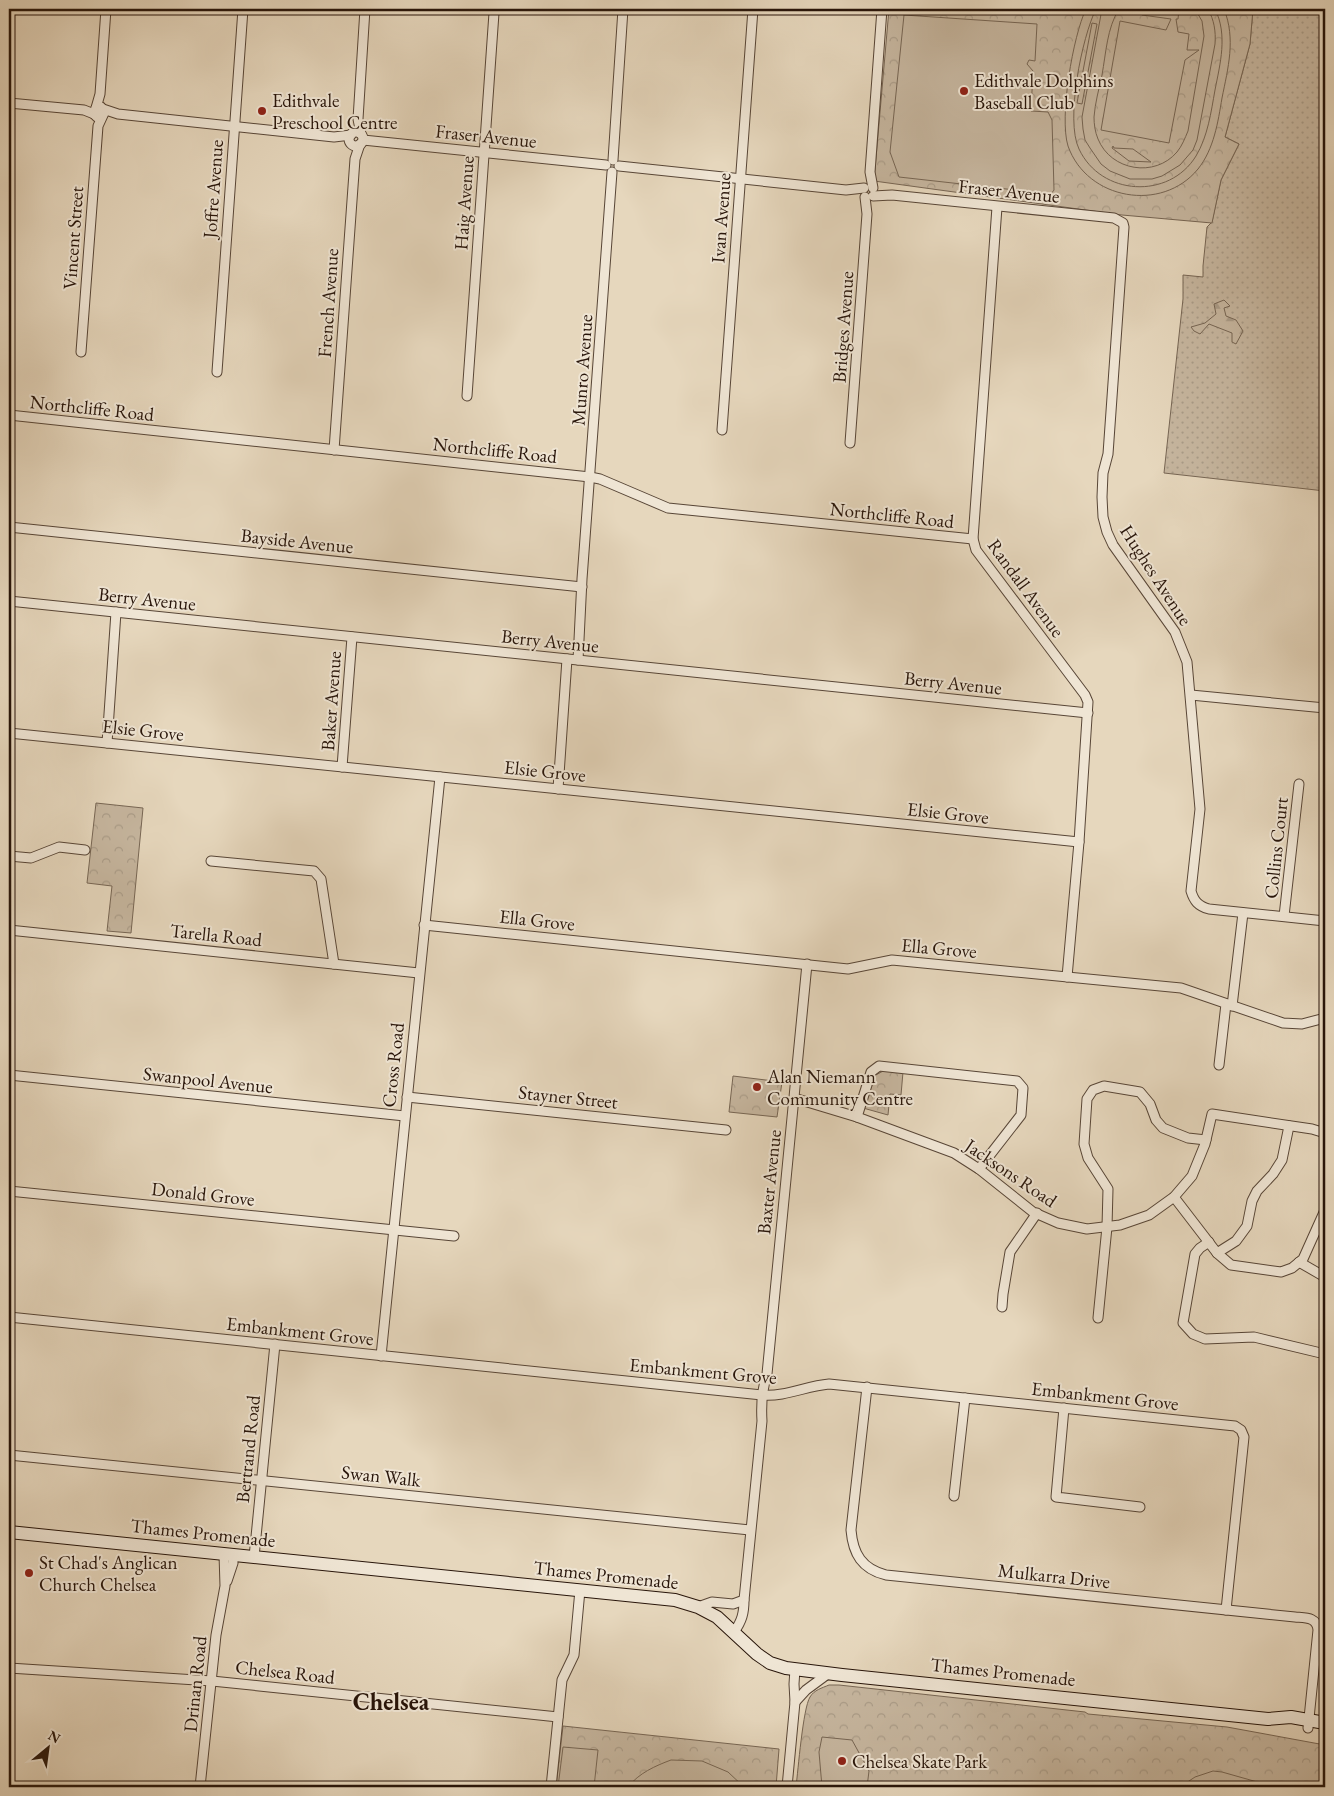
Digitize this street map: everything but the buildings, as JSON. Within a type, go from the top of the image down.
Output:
[{"type":"main road","name":"Thames Promenade","points":[[9,1532],[672,1600],[698,1607],[717,1617],[765,1660],[778,1666],[798,1670],[1309,1724],[1325,1724]]},
{"type":"main road","name":"Thames Promenade","points":[[1309,1724],[1325,1732]]},
{"type":"street","name":"Vincent Street","points":[[81,352],[106,9]]},
{"type":"street","name":"Joffre Avenue","points":[[217,372],[243,9]]},
{"type":"street","name":"French Avenue","points":[[334,450],[355,159],[353,155],[356,139],[355,122],[358,119],[366,9]]},
{"type":"street","name":"Munro Avenue","points":[[578,660],[623,9]]},
{"type":"street","name":"Ivan Avenue","points":[[722,430],[752,9]]},
{"type":"street","name":"Bridges Avenue","points":[[850,443],[882,9]]},
{"type":"street","name":"Haig Avenue","points":[[467,396],[494,12]]},
{"type":"street","name":"Fraser Avenue","points":[[9,103],[1114,218],[1122,222]]},
{"type":"street","name":"Randall Avenue","points":[[997,206],[973,539],[976,550],[1085,695],[1088,702],[1079,842],[1067,977]]},
{"type":"street","name":"Hughes Avenue","points":[[1122,222],[1124,227],[1108,454],[1102,482],[1103,517],[1107,532],[1114,545],[1175,632],[1187,662],[1200,809],[1191,891],[1195,902],[1200,907],[1325,921]]},
{"type":"street","name":"Northcliffe Road","points":[[9,415],[590,477],[600,479],[668,508],[973,539]]},
{"type":"street","name":"Bayside Avenue","points":[[9,527],[582,587]]},
{"type":"street","name":"Berry Avenue","points":[[9,601],[1088,713]]},
{"type":"street","points":[[107,743],[116,612]]},
{"type":"street","name":"Baker Avenue","points":[[342,767],[352,637]]},
{"type":"street","points":[[558,789],[567,660]]},
{"type":"street","points":[[1191,695],[1325,708]]},
{"type":"street","name":"Elsie Grove","points":[[9,733],[1079,842]]},
{"type":"street","name":"Cross Road","points":[[381,1356],[440,777]]},
{"type":"street","name":"Collins Court","points":[[1284,916],[1299,784]]},
{"type":"street","points":[[9,856],[31,858],[59,847],[85,850]]},
{"type":"street","points":[[211,861],[314,872],[321,879],[334,964]]},
{"type":"street","points":[[1219,1065],[1243,913]]},
{"type":"street","name":"Ella Grove","points":[[424,924],[848,969],[892,960],[1181,988],[1283,1023],[1302,1024],[1325,1018]]},
{"type":"street","name":"Tarella Road","points":[[9,930],[419,973]]},
{"type":"street","name":"Baxter Avenue","points":[[732,1630],[743,1616],[807,964]]},
{"type":"street","points":[[857,1117],[871,1072],[879,1066],[1017,1080],[1024,1088],[1021,1114],[979,1169]]},
{"type":"street","name":"Swanpool Avenue","points":[[9,1076],[404,1116]]},
{"type":"street","points":[[1098,1318],[1107,1227],[1108,1189],[1088,1158],[1084,1144],[1087,1099],[1093,1090],[1104,1086],[1140,1092],[1150,1104],[1156,1120],[1163,1128],[1188,1138],[1206,1140]]},
{"type":"street","name":"Stayner Street","points":[[407,1097],[726,1130]]},
{"type":"street","name":"Jacksons Road","points":[[793,1102],[799,1098],[954,1153],[979,1169],[1037,1213],[1058,1223],[1087,1230],[1120,1225],[1149,1215],[1174,1197],[1192,1176],[1206,1140],[1212,1114],[1289,1126]]},
{"type":"street","points":[[1217,1253],[1236,1241],[1247,1226],[1252,1201],[1257,1191],[1282,1160],[1289,1126],[1325,1133]]},
{"type":"street","name":"Donald Grove","points":[[9,1190],[454,1236]]},
{"type":"street","points":[[1174,1197],[1217,1253],[1231,1266],[1281,1272],[1292,1268],[1303,1259],[1325,1210]]},
{"type":"street","points":[[1002,1307],[1010,1252],[1037,1213]]},
{"type":"street","points":[[1209,1242],[1195,1254],[1183,1323],[1193,1334],[1205,1339],[1254,1337],[1325,1354]]},
{"type":"street","points":[[1299,1262],[1325,1277]]},
{"type":"street","name":"Embankment Grove","points":[[9,1318],[765,1395],[778,1395],[815,1385],[829,1384],[1244,1427],[1226,1610]]},
{"type":"street","name":"Bertrand Road","points":[[254,1557],[275,1344]]},
{"type":"street","name":"Mulkarra Drive","points":[[866,1388],[851,1530],[852,1545],[866,1566],[886,1575],[1308,1618],[1316,1622],[1318,1630],[1309,1724]]},
{"type":"street","points":[[954,1496],[964,1398]]},
{"type":"street","points":[[1064,1408],[1056,1497],[1140,1507]]},
{"type":"street","name":"Swan Walk","points":[[9,1455],[750,1530]]},
{"type":"street","name":"Drinan Road","points":[[200,1787],[216,1636],[225,1586],[233,1563],[229,1554]]},
{"type":"street","points":[[551,1787],[562,1680],[574,1655],[580,1590]]},
{"type":"street","points":[[698,1607],[712,1602],[733,1604],[744,1600]]},
{"type":"street","name":"Chelsea Road","points":[[9,1668],[212,1681],[558,1716]]},
{"type":"street","points":[[786,1787],[795,1702],[799,1686],[798,1670]]},
{"type":"street","points":[[795,1702],[814,1684],[830,1673]]},
{"type":"green space","points":[[889,9],[1253,9],[1250,44],[1225,137],[1239,144],[1221,180],[1212,223],[1122,215],[874,181]]},
{"type":"green space","points":[[1086,9],[1096,9],[1085,39],[1077,79],[1074,119],[1075,136],[1079,149],[1089,165],[1103,176],[1119,183],[1136,187],[1153,186],[1169,180],[1184,170],[1200,148],[1210,115],[1222,50],[1221,29],[1215,9],[1224,9],[1230,31],[1230,54],[1212,144],[1198,169],[1183,183],[1165,192],[1146,195],[1127,194],[1108,189],[1091,179],[1078,164],[1068,146],[1065,116],[1066,97],[1076,38]]},
{"type":"green space","points":[[1102,9],[1119,9],[1112,24],[1096,101],[1095,131],[1104,150],[1113,158],[1123,164],[1146,168],[1168,160],[1182,145],[1188,131],[1204,36],[1202,21],[1195,9],[1208,9],[1212,17],[1215,30],[1215,44],[1197,140],[1193,150],[1180,165],[1162,176],[1152,179],[1130,179],[1110,171],[1101,164],[1085,140],[1082,117]]},
{"type":"green space","points":[[1143,9],[1179,9],[1178,19],[1176,19],[1178,32],[1189,34],[1187,50],[1199,50],[1185,60],[1169,143],[1101,130],[1120,21],[1166,30],[1171,19],[1142,15]]},
{"type":"green space","points":[[1253,9],[1325,9],[1325,491],[1164,473],[1183,299],[1183,275],[1203,277],[1207,227],[1212,222],[1221,180],[1239,144],[1225,137],[1250,44]]},
{"type":"green space","name":"Edithvale Dolphins Baseball Club","points":[[904,15],[1037,24],[1035,61],[1029,60],[1027,64],[1033,71],[1031,111],[1048,112],[1052,120],[1054,190],[1051,194],[899,177],[890,152]]},
{"type":"green space","points":[[1092,23],[1097,24],[1082,104],[1077,103]]},
{"type":"green space","points":[[1113,146],[1114,148],[1133,149],[1151,162],[1129,161],[1112,148]]},
{"type":"green space","points":[[1224,300],[1230,306],[1224,308],[1226,316],[1236,320],[1243,331],[1236,344],[1232,342],[1232,333],[1209,324],[1200,334],[1191,327],[1205,323],[1216,314],[1214,304]]},
{"type":"green space","points":[[96,803],[143,808],[131,933],[107,931],[112,886],[87,883]]},
{"type":"green space","points":[[885,1070],[903,1072],[901,1095],[890,1094],[888,1115],[863,1108],[874,1076]]},
{"type":"green space","points":[[733,1076],[782,1082],[777,1117],[729,1112]]},
{"type":"green space","points":[[829,1685],[1085,1712],[1088,1714],[1227,1727],[1325,1745],[1325,1787],[796,1787],[807,1703],[814,1693]]},
{"type":"green space","points":[[563,1726],[779,1749],[776,1787],[556,1787]]},
{"type":"green space","name":"Chelsea Skate Park","points":[[822,1737],[852,1740],[869,1771],[867,1787],[822,1787],[819,1752]]},
{"type":"green space","points":[[563,1747],[598,1750],[594,1787],[558,1787]]},
{"type":"green space","points":[[671,1760],[702,1761],[728,1772],[744,1787],[628,1787],[653,1767]]},
{"type":"green space","points":[[1213,1771],[1275,1787],[1180,1787],[1195,1777]]},
{"type":"place","name":"Edithvale Dolphins Baseball Club","points":[[964,91]]},
{"type":"place","name":"Edithvale Preschool Centre","points":[[262,111]]},
{"type":"place","name":"Alan Niemann Community Centre","points":[[757,1087]]},
{"type":"place","name":"St Chad's Anglican Church Chelsea","points":[[29,1573]]},
{"type":"place","name":"Chelsea Skate Park","points":[[842,1761]]},
{"type":"district","name":"Chelsea","points":[[391,1701]]}]
